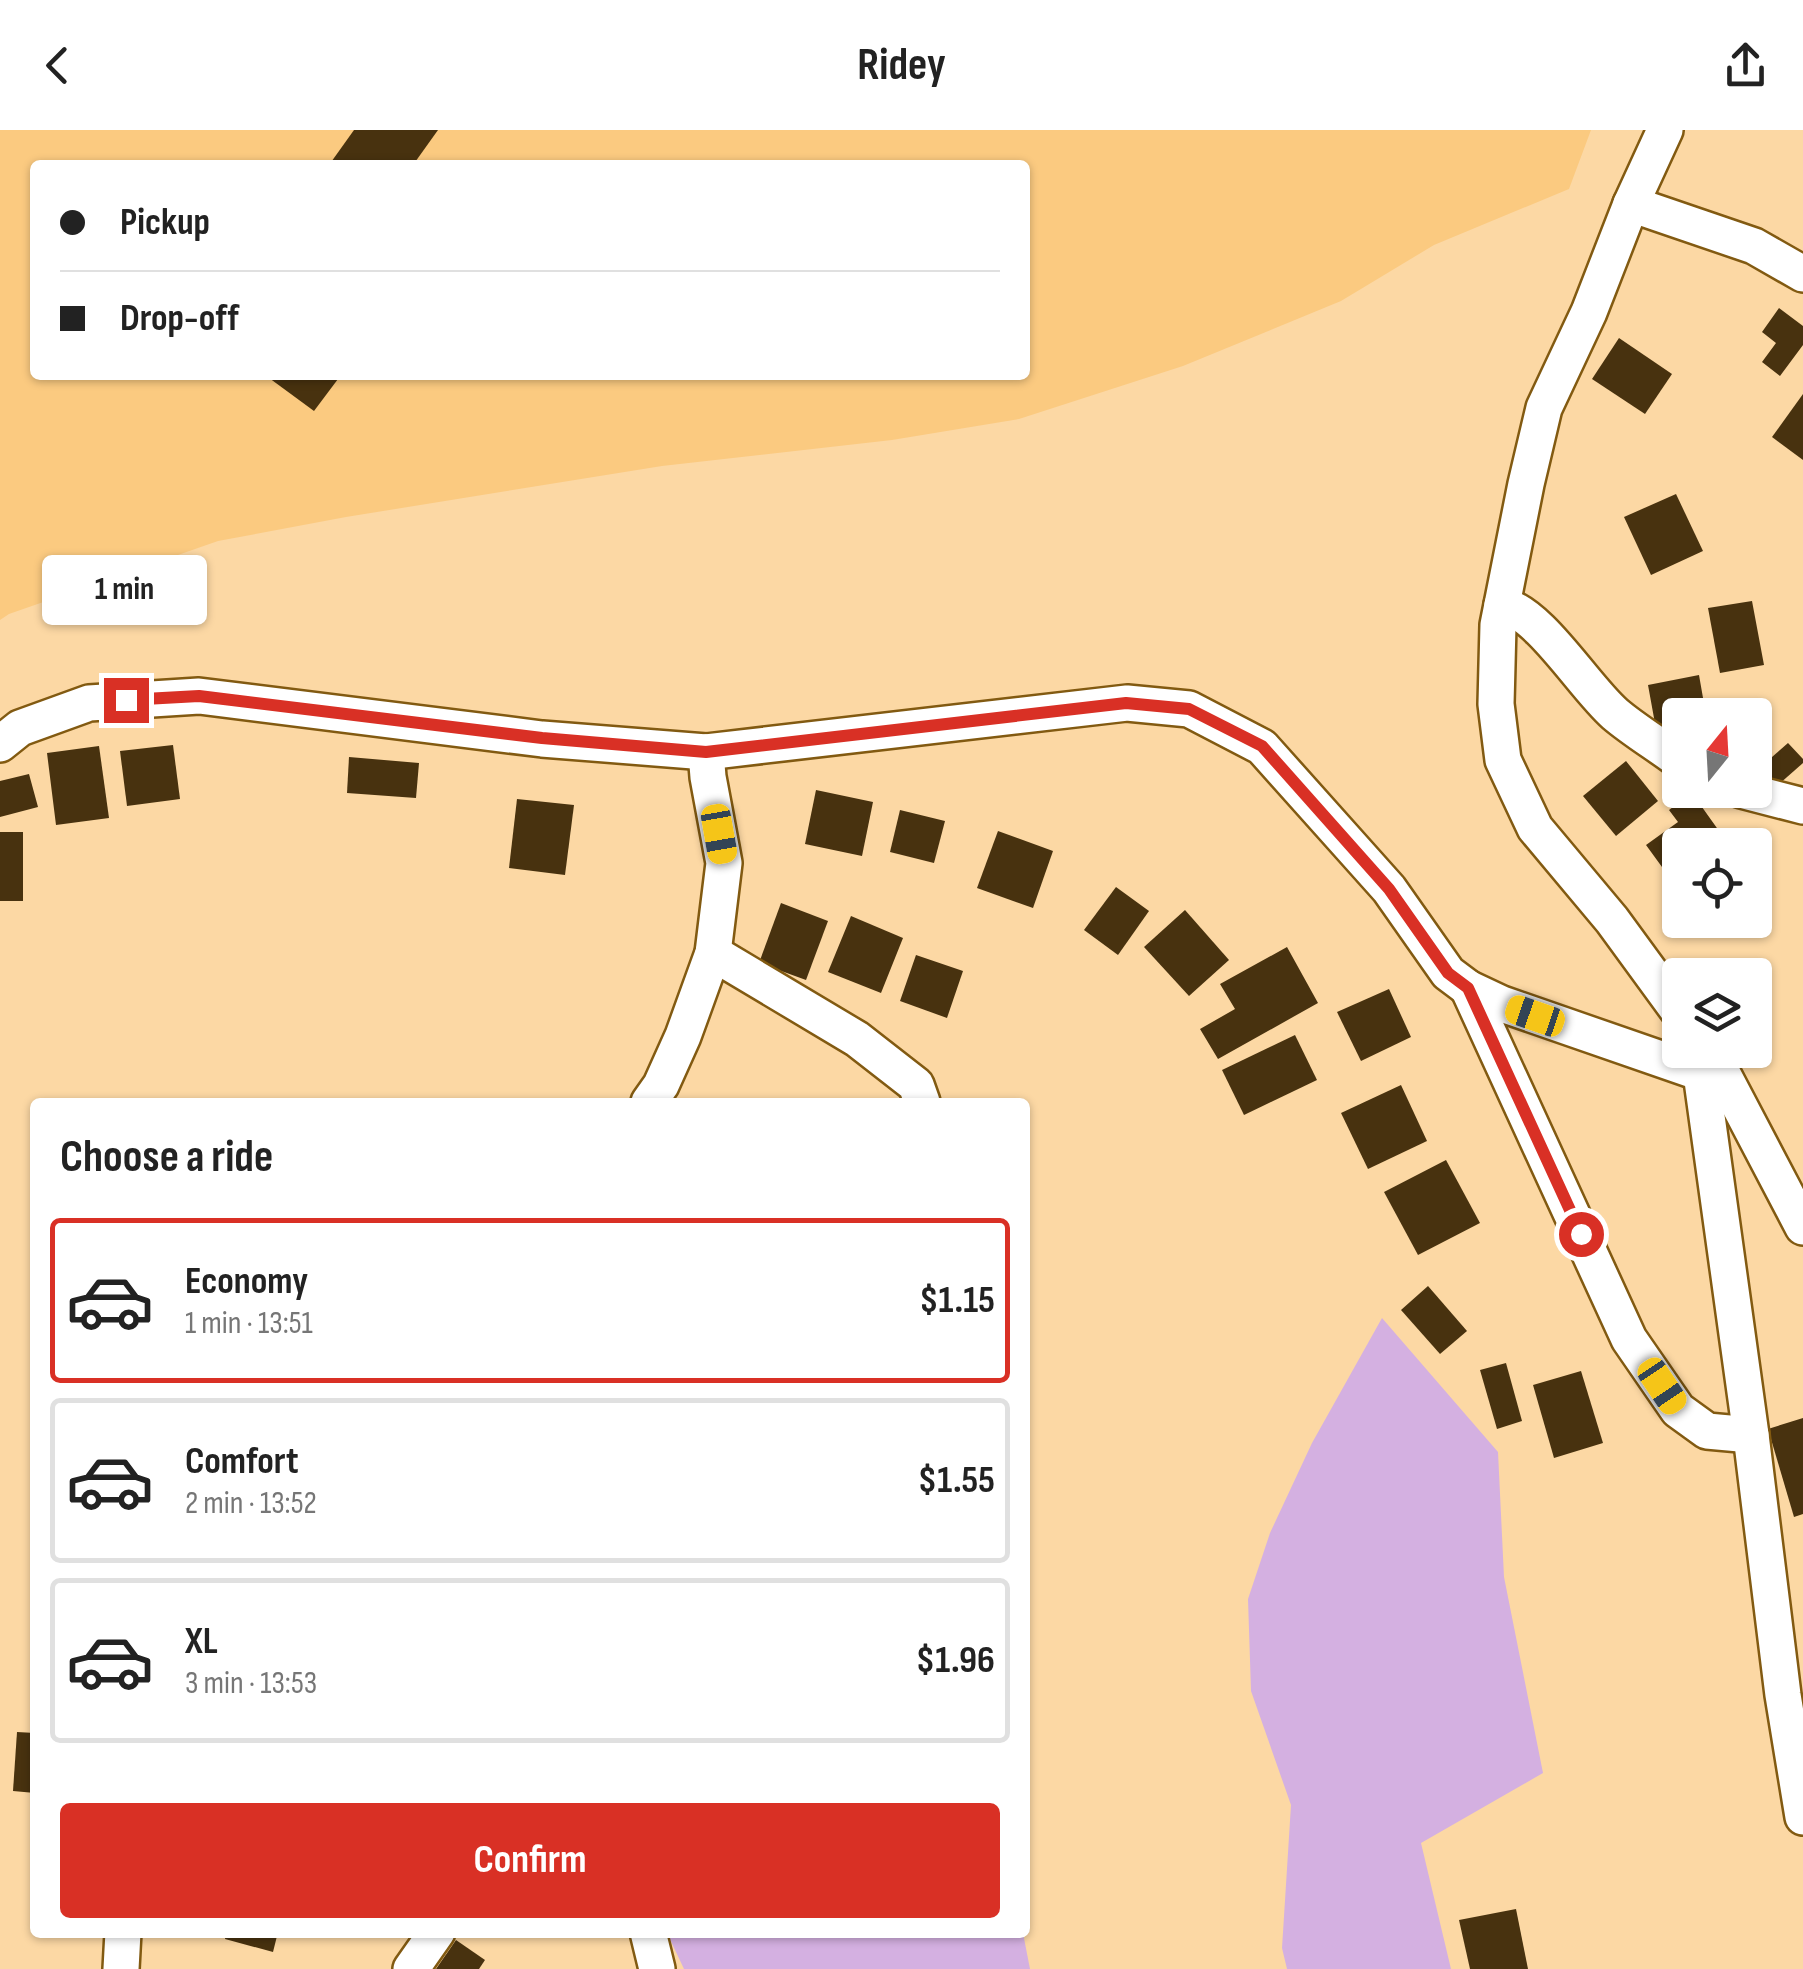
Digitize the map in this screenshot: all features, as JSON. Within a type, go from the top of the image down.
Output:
[{"type":"street","points":[[1662,988],[1612,920],[1535,828],[1503,760],[1496,704],[1498,625],[1544,408],[1665,130]]},
{"type":"street","points":[[1631,204],[1754,246],[1803,274]]},
{"type":"street","points":[[1502,604],[1514,607],[1533,624],[1614,714],[1662,748]]},
{"type":"street","points":[[0,744],[20,728],[89,703],[199,696],[542,738],[706,752],[1126,703],[1189,709],[1262,746],[1389,889],[1448,973],[1468,988],[1502,1004],[1662,1050]]},
{"type":"street","points":[[653,1098],[684,1036],[713,953],[724,863],[706,752]]},
{"type":"street","points":[[1772,798],[1803,806]]},
{"type":"street","points":[[713,953],[857,1039],[916,1085],[921,1098]]},
{"type":"street","points":[[1468,988],[1630,1339],[1678,1410],[1707,1430],[1751,1435]]},
{"type":"street","points":[[1710,1068],[1782,1695],[1803,1817]]},
{"type":"street","points":[[1712,1068],[1803,1228]]},
{"type":"street","points":[[121,1969],[123,1938]]},
{"type":"street","points":[[411,1969],[432,1938]]},
{"type":"street","points":[[649,1938],[656,1969]]},
{"type":"shaded area","points":[[0,130],[1591,130],[1569,189],[1434,245],[1341,301],[1183,366],[1019,419],[892,440],[662,466],[218,541],[0,620]]},
{"type":"shaded area","points":[[1382,1318],[1498,1452],[1504,1577],[1543,1773],[1421,1843],[1451,1969],[1287,1969],[1282,1948],[1291,1805],[1251,1691],[1248,1599],[1270,1533],[1312,1443]]},
{"type":"shaded area","points":[[669,1938],[1024,1938],[1030,1969],[684,1969]]},
{"type":"building","points":[[354,130],[438,130],[417,160],[333,160]]},
{"type":"building","points":[[1779,308],[1803,326],[1803,345],[1780,376],[1762,362],[1776,343],[1762,332]]},
{"type":"building","points":[[1619,338],[1672,374],[1645,414],[1592,379]]},
{"type":"building","points":[[272,380],[337,380],[314,411]]},
{"type":"building","points":[[1803,394],[1803,460],[1772,437]]},
{"type":"building","points":[[1676,494],[1703,551],[1651,575],[1624,517]]},
{"type":"building","points":[[1752,601],[1764,665],[1720,673],[1708,608]]},
{"type":"building","points":[[1699,675],[1703,698],[1662,698],[1662,728],[1656,729],[1648,685]]},
{"type":"building","points":[[1788,743],[1803,763],[1772,790],[1772,757]]},
{"type":"building","points":[[173,745],[180,799],[127,806],[120,751]]},
{"type":"building","points":[[99,746],[109,818],[56,825],[47,753]]},
{"type":"building","points":[[349,757],[419,763],[416,798],[347,793]]},
{"type":"building","points":[[1626,761],[1658,801],[1616,836],[1583,796]]},
{"type":"building","points":[[29,774],[38,807],[0,817],[0,781]]},
{"type":"building","points":[[816,790],[873,802],[862,856],[805,844]]},
{"type":"building","points":[[517,799],[574,805],[565,875],[509,868]]},
{"type":"building","points":[[1703,808],[1717,828],[1670,828],[1678,822],[1669,810]]},
{"type":"building","points":[[900,810],[945,821],[934,863],[890,852]]},
{"type":"building","points":[[998,831],[1053,851],[1033,908],[977,888]]},
{"type":"building","points":[[0,832],[23,832],[23,901],[0,901]]},
{"type":"building","points":[[1662,834],[1662,867],[1646,845]]},
{"type":"building","points":[[1116,887],[1149,911],[1118,955],[1084,930]]},
{"type":"building","points":[[781,903],[828,921],[806,980],[759,963]]},
{"type":"building","points":[[1185,910],[1229,960],[1189,996],[1144,947]]},
{"type":"building","points":[[851,916],[903,938],[881,993],[828,972]]},
{"type":"building","points":[[1287,947],[1318,1003],[1218,1059],[1200,1029],[1235,1009],[1220,984]]},
{"type":"building","points":[[916,955],[963,971],[947,1018],[900,1001]]},
{"type":"building","points":[[1389,989],[1411,1037],[1361,1061],[1337,1012]]},
{"type":"building","points":[[1295,1035],[1317,1080],[1244,1115],[1222,1070]]},
{"type":"building","points":[[1401,1085],[1427,1141],[1368,1169],[1341,1113]]},
{"type":"building","points":[[1446,1160],[1480,1223],[1418,1255],[1384,1192]]},
{"type":"building","points":[[1428,1286],[1467,1331],[1440,1354],[1401,1310]]},
{"type":"building","points":[[1506,1363],[1522,1421],[1497,1429],[1480,1370]]},
{"type":"building","points":[[1581,1371],[1603,1443],[1554,1458],[1533,1385]]},
{"type":"building","points":[[1803,1418],[1803,1514],[1794,1517],[1768,1429]]},
{"type":"building","points":[[17,1732],[30,1733],[30,1793],[13,1791]]},
{"type":"building","points":[[1516,1909],[1528,1969],[1470,1969],[1459,1920]]},
{"type":"building","points":[[225,1938],[276,1938],[273,1952]]},
{"type":"building","points":[[456,1940],[485,1960],[479,1969],[436,1969]]},
{"type":"route","points":[[126,700],[199,696],[542,738],[706,752],[1126,703],[1189,709],[1262,746],[1389,889],[1448,973],[1468,988],[1581,1234]]}]
